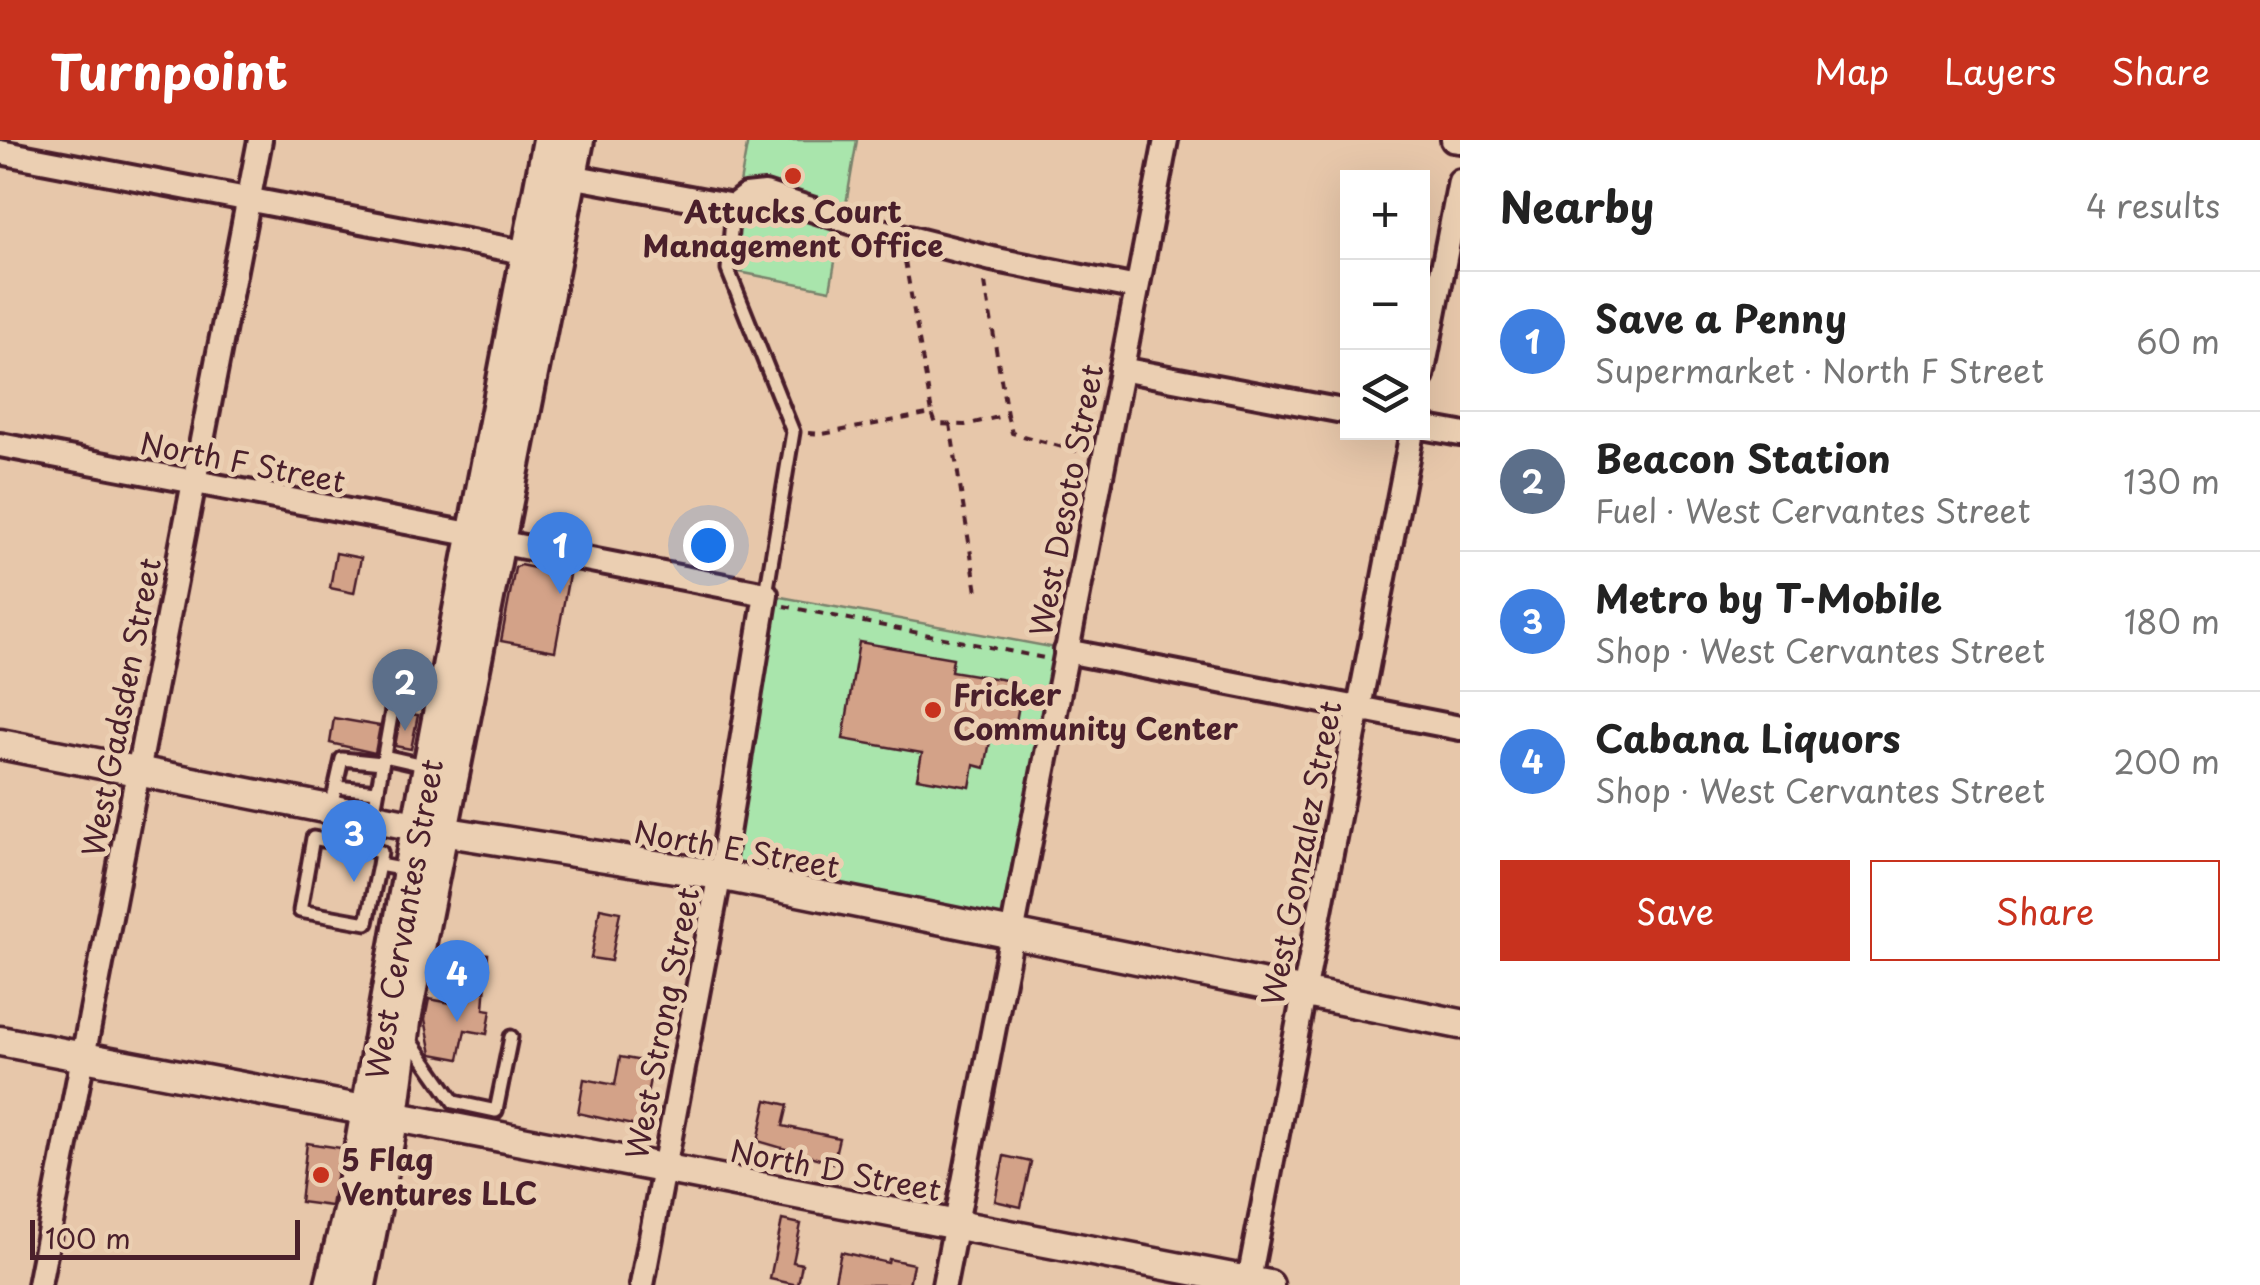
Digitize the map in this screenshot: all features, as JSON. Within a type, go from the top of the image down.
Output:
[{"type":"main road","name":"West Cervantes Street","points":[[332,1285],[403,1031],[430,829],[486,538],[550,140]]},
{"type":"main road","points":[[564,140],[561,156],[570,176]]},
{"type":"main road","name":"West Cervantes Street","points":[[359,1285],[380,1113],[394,868],[430,829],[421,758],[526,401],[576,140]]},
{"type":"main road","points":[[526,401],[523,364],[541,270],[538,259],[529,253]]},
{"type":"street","name":"West Gadsden Street","points":[[39,1285],[260,140]]},
{"type":"street","name":"West Desoto Street","points":[[944,1285],[1166,140]]},
{"type":"street","points":[[1452,140],[1460,142]]},
{"type":"street","points":[[0,152],[529,253]]},
{"type":"street","points":[[570,176],[733,206],[746,196],[765,194],[866,227],[1137,288]]},
{"type":"street","points":[[1427,350],[1460,180]]},
{"type":"street","points":[[1121,369],[1340,410]]},
{"type":"street","points":[[1430,428],[1460,434]]},
{"type":"street","name":"West Gonzalez Street","points":[[1255,1284],[1303,994],[1410,440]]},
{"type":"street","name":"North F Street","points":[[0,446],[486,538],[765,598]]},
{"type":"street","name":"West Strong Street","points":[[642,1285],[719,876],[765,598]]},
{"type":"street","points":[[1065,657],[1460,728]]},
{"type":"street","name":"North E Street","points":[[0,744],[138,770],[333,798],[363,822],[430,829],[719,876],[1460,1024]]},
{"type":"street","name":"North D Street","points":[[0,1041],[380,1113],[470,1118],[664,1169],[1255,1284]]},
{"type":"lane","points":[[733,206],[728,270],[793,432],[765,598]]},
{"type":"lane","points":[[423,730],[438,695]]},
{"type":"lane","points":[[363,822],[313,838],[300,911],[366,923],[394,868],[363,822],[383,759],[393,705],[438,695]]},
{"type":"lane","points":[[333,798],[342,760],[421,758]]},
{"type":"lane","points":[[403,1031],[470,1118],[496,1110],[512,1037]]},
{"type":"path","points":[[906,261],[936,424],[965,425],[1007,414]]},
{"type":"path","points":[[985,283],[1012,433],[1084,453]]},
{"type":"path","points":[[793,432],[823,434],[932,413]]},
{"type":"path","points":[[950,424],[977,592]]},
{"type":"path","points":[[765,598],[1065,657]]},
{"type":"green space","points":[[748,140],[857,140],[845,210],[739,189]]},
{"type":"green space","points":[[764,203],[841,228],[830,290],[724,269],[734,214]]},
{"type":"green space","points":[[776,596],[1056,648],[1005,922],[731,869]]},
{"type":"building","points":[[336,553],[361,558],[354,593],[330,588]]},
{"type":"building","points":[[520,565],[569,575],[555,651],[501,641],[515,568]]},
{"type":"building","name":"Fricker Community Center","points":[[859,642],[953,658],[951,671],[1012,681],[1010,692],[1021,694],[1015,727],[1008,726],[1006,738],[991,736],[985,768],[974,765],[970,787],[917,778],[922,753],[843,739]]},
{"type":"building","points":[[401,713],[418,715],[411,749],[395,746]]},
{"type":"building","points":[[334,718],[380,726],[375,753],[330,743]]},
{"type":"building","points":[[600,908],[620,912],[611,961],[591,958]]},
{"type":"building","points":[[466,952],[488,954],[484,1009],[491,1010],[487,1034],[465,1030],[459,1059],[432,1054],[425,1019],[429,999],[462,1005]]},
{"type":"building","points":[[620,1057],[653,1063],[641,1127],[578,1113],[584,1079],[615,1085]]},
{"type":"building","points":[[767,1100],[788,1105],[783,1126],[839,1138],[833,1163],[758,1141]]},
{"type":"building","name":"5 Flag Ventures LLC","points":[[307,1143],[341,1148],[331,1206],[300,1202]]},
{"type":"building","points":[[1004,1156],[1031,1162],[1021,1207],[995,1201]]},
{"type":"building","points":[[782,1220],[801,1224],[793,1262],[802,1264],[798,1285],[770,1279]]},
{"type":"building","points":[[841,1252],[888,1263],[889,1259],[913,1264],[909,1285],[834,1285]]},
{"type":"place","name":"Attucks Court Management Office","points":[[793,176]]},
{"type":"place","name":"Save a Penny","points":[[560,594]]},
{"type":"place","name":"Fricker Community Center","points":[[933,710]]},
{"type":"place","name":"Beacon Station","points":[[405,731]]},
{"type":"place","name":"Metro by T-Mobile","points":[[354,882]]},
{"type":"place","name":"Cabana Liquors","points":[[457,1022]]},
{"type":"place","name":"5 Flag Ventures LLC","points":[[321,1175]]}]
